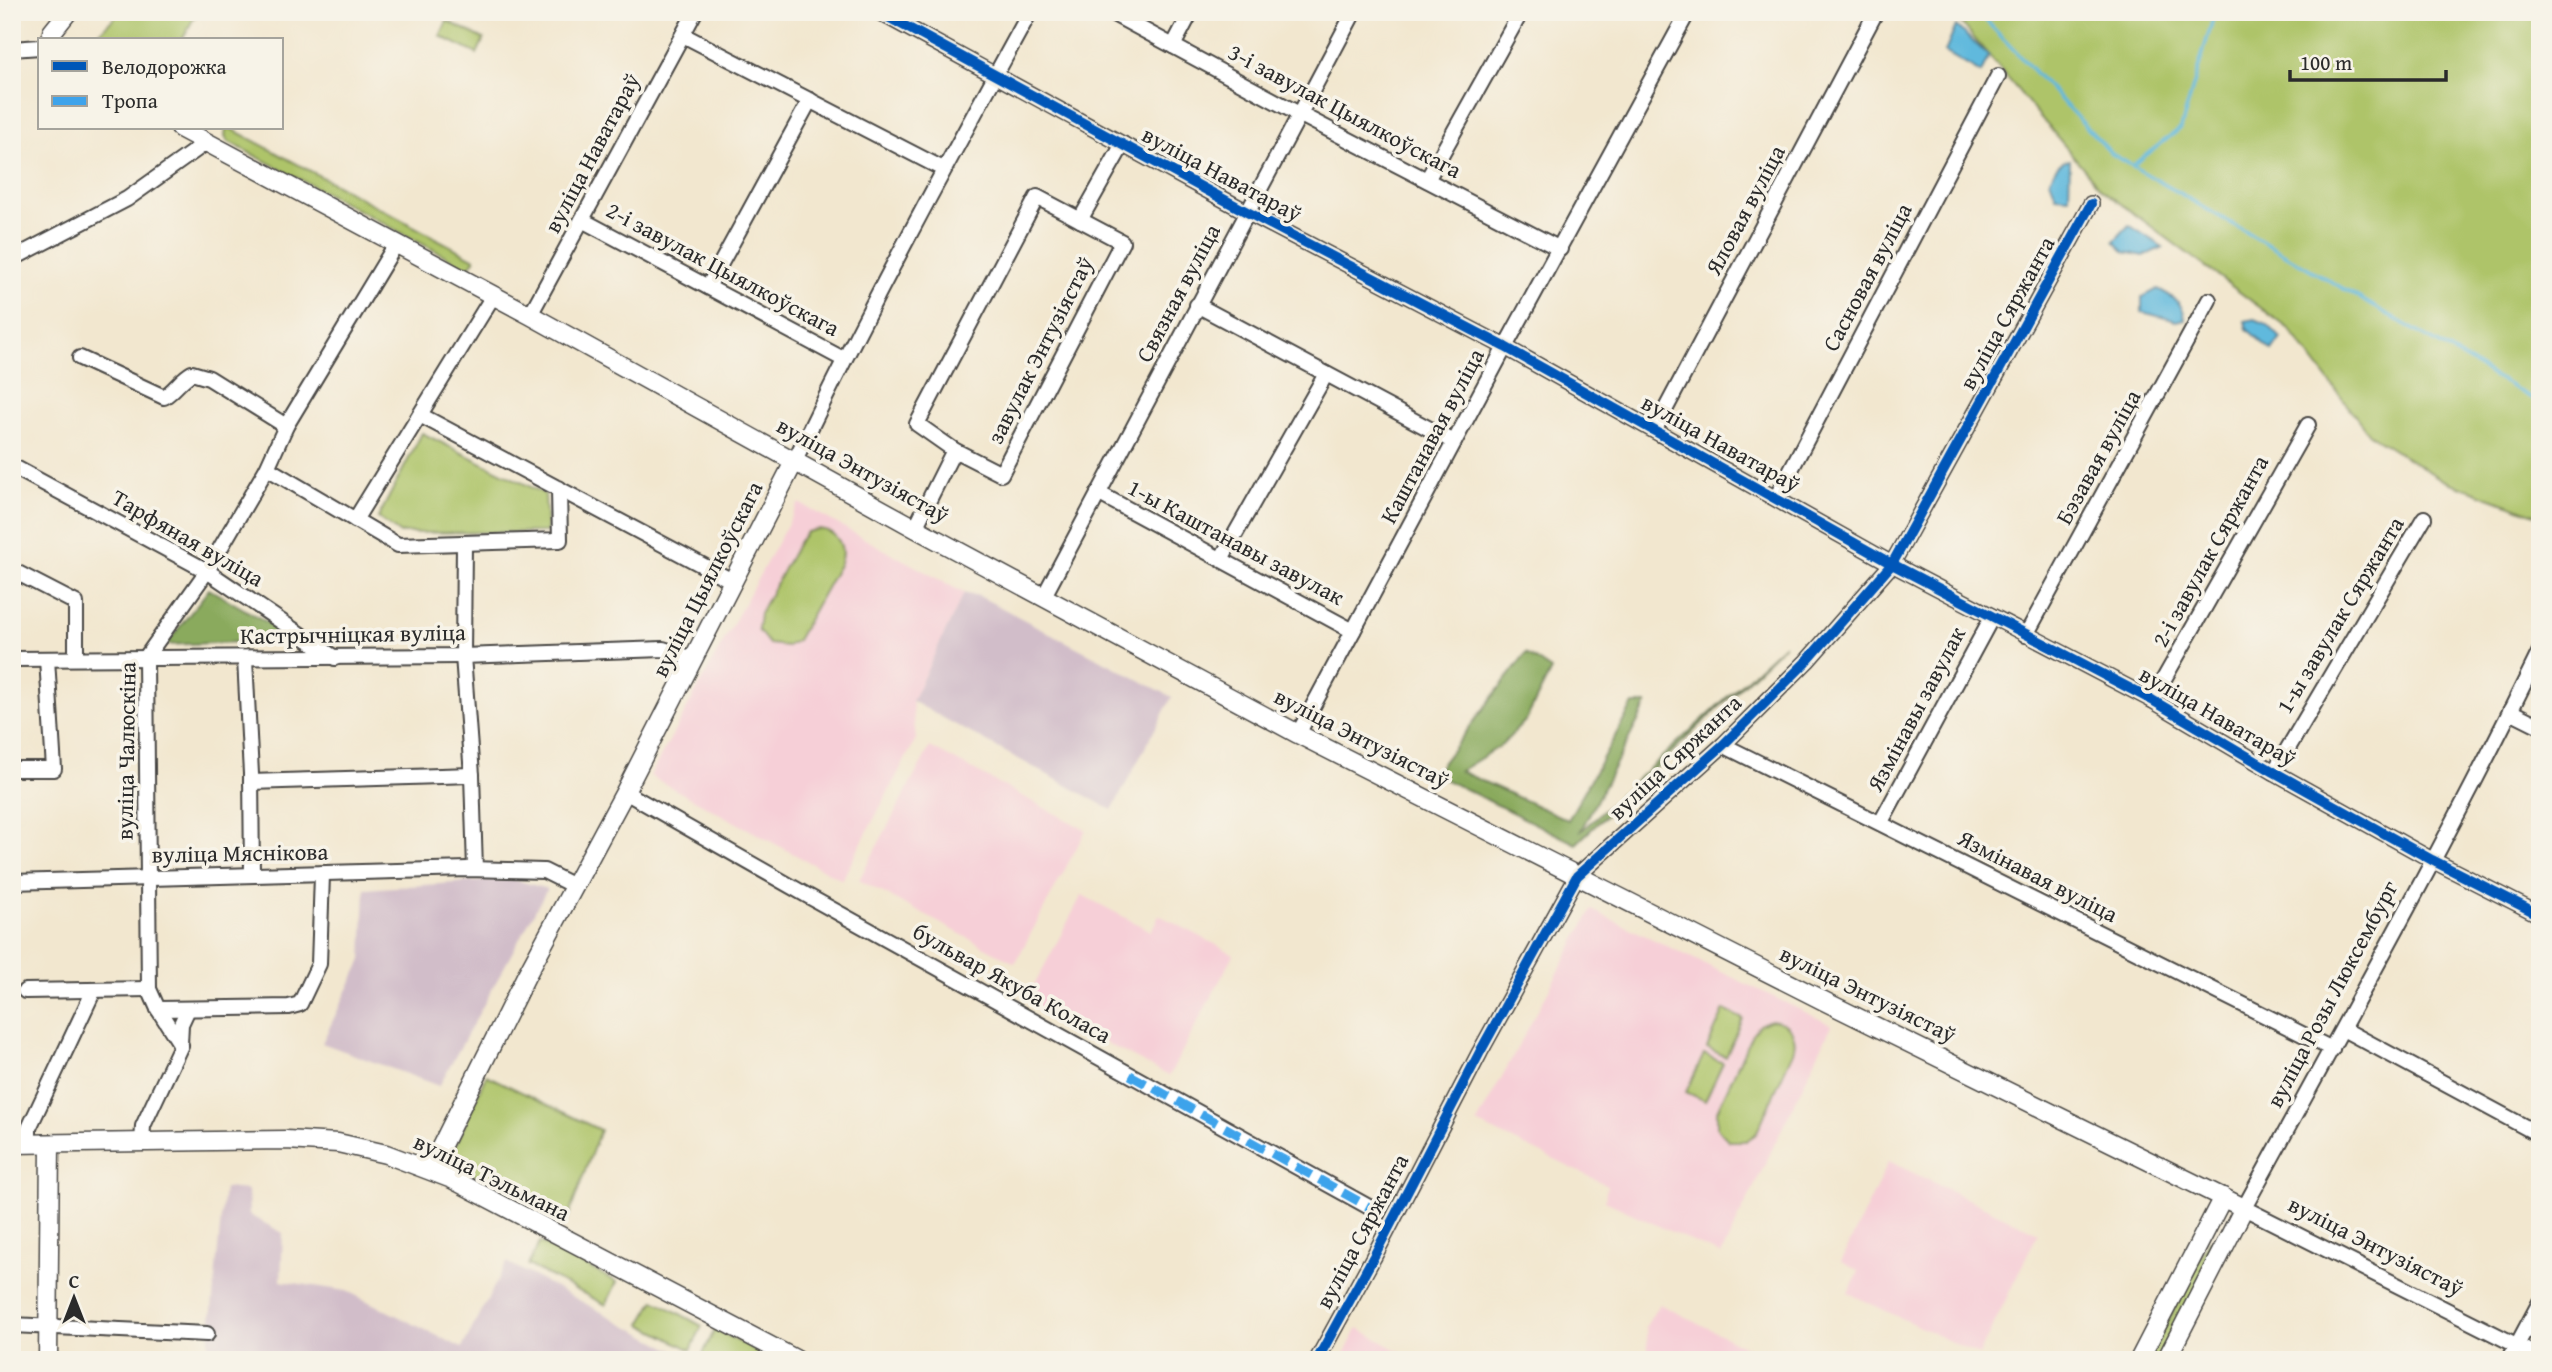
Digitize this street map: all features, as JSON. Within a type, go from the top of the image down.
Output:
[{"type":"main road","points":[[51,38],[52,32],[68,12]]},
{"type":"main road","name":"вуліца Энтузіястаў","points":[[184,130],[530,315],[915,528],[1298,734],[1835,1006],[2244,1208]]},
{"type":"main road","name":"вуліца Цыялкоўскага","points":[[430,1169],[795,460]]},
{"type":"main road","name":"вуліца Тэльмана","points":[[21,1144],[286,1140],[338,1143],[386,1154],[430,1169],[797,1360]]},
{"type":"main road","points":[[48,1360],[50,1144]]},
{"type":"main road","points":[[2139,1360],[2223,1197]]},
{"type":"main road","name":"вуліца Розы Люксембург","points":[[2166,1360],[2244,1208]]},
{"type":"street","name":"вуліца Наватараў","points":[[530,315],[695,12]]},
{"type":"street","name":"вуліца Наватараў","points":[[879,12],[1247,212],[1505,347],[1892,564],[2152,700],[2432,860],[2540,915]]},
{"type":"street","name":"вуліца Цыялкоўскага","points":[[795,460],[844,359],[943,169],[1030,12]]},
{"type":"street","name":"3-і завулак Цыялкоўскага","points":[[1110,12],[1299,114],[1560,249]]},
{"type":"street","points":[[1172,46],[1191,12]]},
{"type":"street","name":"Связная вуліца","points":[[1044,596],[1354,12]]},
{"type":"street","points":[[1427,180],[1521,12]]},
{"type":"street","name":"Яловая вуліца","points":[[1655,429],[1876,12]]},
{"type":"street","name":"Каштанавая вуліца","points":[[1298,734],[1685,13]]},
{"type":"street","points":[[683,35],[943,169]]},
{"type":"street","points":[[12,49],[38,47]]},
{"type":"street","name":"Сасновая вуліца","points":[[1776,498],[1998,76]]},
{"type":"street","points":[[708,287],[810,100]]},
{"type":"street","points":[[12,259],[127,198],[207,142]]},
{"type":"street","name":"завулак Энтузіястаў","points":[[1080,220],[1123,144]]},
{"type":"street","name":"завулак Энтузіястаў","points":[[1037,197],[1122,242],[1001,474],[954,450],[917,424],[1037,197]]},
{"type":"street","name":"вуліца Сяржанта","points":[[1317,1360],[1491,1031],[1577,876],[1723,745],[1807,661],[1892,564],[2091,204]]},
{"type":"street","name":"2-і завулак Цыялкоўскага","points":[[582,220],[844,359]]},
{"type":"street","name":"вуліца Чалюскіна","points":[[180,1044],[149,989],[146,657],[207,571],[267,468],[286,426],[396,244]]},
{"type":"street","points":[[355,520],[493,296]]},
{"type":"street","name":"Бэзавая вуліца","points":[[2026,635],[2209,300]]},
{"type":"street","points":[[1197,306],[1454,442]]},
{"type":"street","points":[[80,358],[164,397],[172,392],[182,378],[192,373],[209,378],[286,426]]},
{"type":"street","points":[[1221,559],[1326,374]]},
{"type":"street","points":[[420,415],[734,582]]},
{"type":"street","name":"2-і завулак Сяржанта","points":[[2152,700],[2308,425]]},
{"type":"street","name":"завулак Энтузіястаў","points":[[915,528],[954,450]]},
{"type":"street","name":"Тарфяная вуліца","points":[[12,466],[207,571],[335,658]]},
{"type":"street","points":[[267,468],[398,545],[560,540],[559,488]]},
{"type":"street","name":"1-ы Каштанавы завулак","points":[[1098,493],[1353,631]]},
{"type":"street","name":"1-ы завулак Сяржанта","points":[[2274,772],[2424,518]]},
{"type":"street","points":[[464,543],[463,656],[472,775],[471,869]]},
{"type":"street","points":[[12,569],[76,603],[76,658]]},
{"type":"street","name":"Язмінавы завулак","points":[[1881,822],[1992,617]]},
{"type":"street","name":"Кастрычніцкая вуліца","points":[[12,659],[335,658],[663,649],[693,659]]},
{"type":"street","name":"вуліца Розы Люксембург","points":[[2244,1208],[2343,1029],[2540,651]]},
{"type":"street","points":[[12,769],[54,769],[47,659]]},
{"type":"street","points":[[245,659],[252,875]]},
{"type":"street","points":[[2511,711],[2540,726]]},
{"type":"street","name":"Язмінавая вуліца","points":[[1723,745],[2332,1049]]},
{"type":"street","points":[[251,782],[472,775]]},
{"type":"street","name":"бульвар Якуба Коласа","points":[[625,792],[796,890],[1377,1212]]},
{"type":"street","name":"вуліца Мяснікова","points":[[12,882],[471,869],[544,871],[574,886]]},
{"type":"street","points":[[158,1009],[289,1007],[300,1004],[319,964],[322,875]]},
{"type":"street","points":[[25,991],[149,989]]},
{"type":"street","points":[[21,1144],[94,990]]},
{"type":"street","points":[[142,1143],[143,1126],[180,1044],[181,1024],[188,1009]]},
{"type":"street","points":[[2343,1029],[2540,1135]]},
{"type":"street","name":"вуліца Энтузіястаў","points":[[2244,1208],[2540,1357]]},
{"type":"street","points":[[2509,1360],[2540,1301]]},
{"type":"street","points":[[12,1325],[207,1334]]},
{"type":"shaded area","points":[[799,503],[964,593],[912,701],[916,739],[842,880],[650,776]]},
{"type":"shaded area","points":[[964,593],[979,596],[1172,697],[1112,810],[912,701]]},
{"type":"shaded area","points":[[930,747],[1086,830],[1015,963],[859,880]]},
{"type":"shaded area","points":[[513,879],[547,889],[439,1086],[322,1043],[362,960],[365,889]]},
{"type":"shaded area","points":[[1082,895],[1151,931],[1159,915],[1234,954],[1169,1076],[1026,1001]]},
{"type":"shaded area","points":[[1592,910],[1832,1025],[1721,1255],[1605,1201],[1607,1185],[1477,1123]]},
{"type":"shaded area","points":[[1889,1161],[2038,1233],[1979,1355],[1848,1293],[1859,1271],[1841,1262]]},
{"type":"shaded area","points":[[224,1188],[248,1190],[249,1215],[283,1233],[281,1281],[347,1291],[462,1348],[507,1262],[692,1360],[207,1360]]},
{"type":"shaded area","points":[[1659,1304],[1770,1360],[1649,1360],[1646,1326]]},
{"type":"shaded area","points":[[1358,1328],[1415,1360],[1341,1360]]},
{"type":"green space","points":[[120,12],[197,12],[183,38],[94,38]]},
{"type":"green space","points":[[1952,12],[2540,12],[2540,516],[2443,480],[2370,435],[2289,329],[2101,189]]},
{"type":"green space","points":[[447,21],[484,39],[477,54],[440,36]]},
{"type":"green space","points":[[226,130],[234,130],[475,259],[468,268],[229,142],[225,136]]},
{"type":"green space","points":[[422,433],[545,494],[547,532],[399,533],[378,518]]},
{"type":"green space","points":[[819,529],[831,533],[838,540],[842,551],[840,563],[797,640],[787,646],[769,644],[758,630],[760,613],[799,541],[807,532]]},
{"type":"green space","points":[[209,589],[298,640],[166,645]]},
{"type":"green space","points":[[1785,644],[1576,844],[1434,774],[1526,653],[1551,670],[1526,720],[1502,745],[1460,771],[1568,820],[1633,704],[1647,704],[1580,832]]},
{"type":"green space","points":[[1724,1010],[1743,1019],[1726,1057],[1707,1048]]},
{"type":"green space","points":[[1770,1020],[1787,1026],[1793,1034],[1793,1052],[1756,1134],[1746,1141],[1729,1141],[1717,1128],[1717,1111],[1752,1034],[1759,1025]]},
{"type":"green space","points":[[1704,1054],[1723,1063],[1705,1101],[1686,1092]]},
{"type":"green space","points":[[486,1075],[600,1130],[567,1220],[449,1162]]},
{"type":"green space","points":[[2209,1240],[2221,1246],[2161,1360],[2147,1360]]},
{"type":"green space","points":[[540,1242],[617,1282],[606,1305],[528,1265]]},
{"type":"green space","points":[[655,1300],[702,1326],[691,1350],[641,1324]]},
{"type":"green space","points":[[715,1329],[774,1360],[701,1358]]},
{"type":"water","points":[[1956,26],[1989,56],[1981,73],[1945,52]]},
{"type":"water","points":[[2070,160],[2069,197],[2056,196],[2050,180],[2059,164]]},
{"type":"water","points":[[2129,225],[2163,247],[2144,256],[2125,252],[2114,241]]},
{"type":"water","points":[[2158,289],[2180,304],[2185,319],[2177,321],[2142,312],[2142,297]]},
{"type":"water","points":[[2255,319],[2267,324],[2281,338],[2272,351],[2247,329],[2245,321]]},
{"type":"waterway","points":[[1978,12],[2112,154],[2540,403]]},
{"type":"waterway","points":[[2132,166],[2181,128],[2215,12]]},
{"type":"marked path","points":[[1130,1075],[1378,1212]]},
{"type":"cycle path","points":[[879,12],[1247,212],[1505,347],[1892,564],[2152,700],[2432,860],[2540,915]]},
{"type":"cycle path","points":[[1317,1360],[1480,1052],[1577,876],[1723,745],[1807,661],[1892,564],[2091,204]]}]
